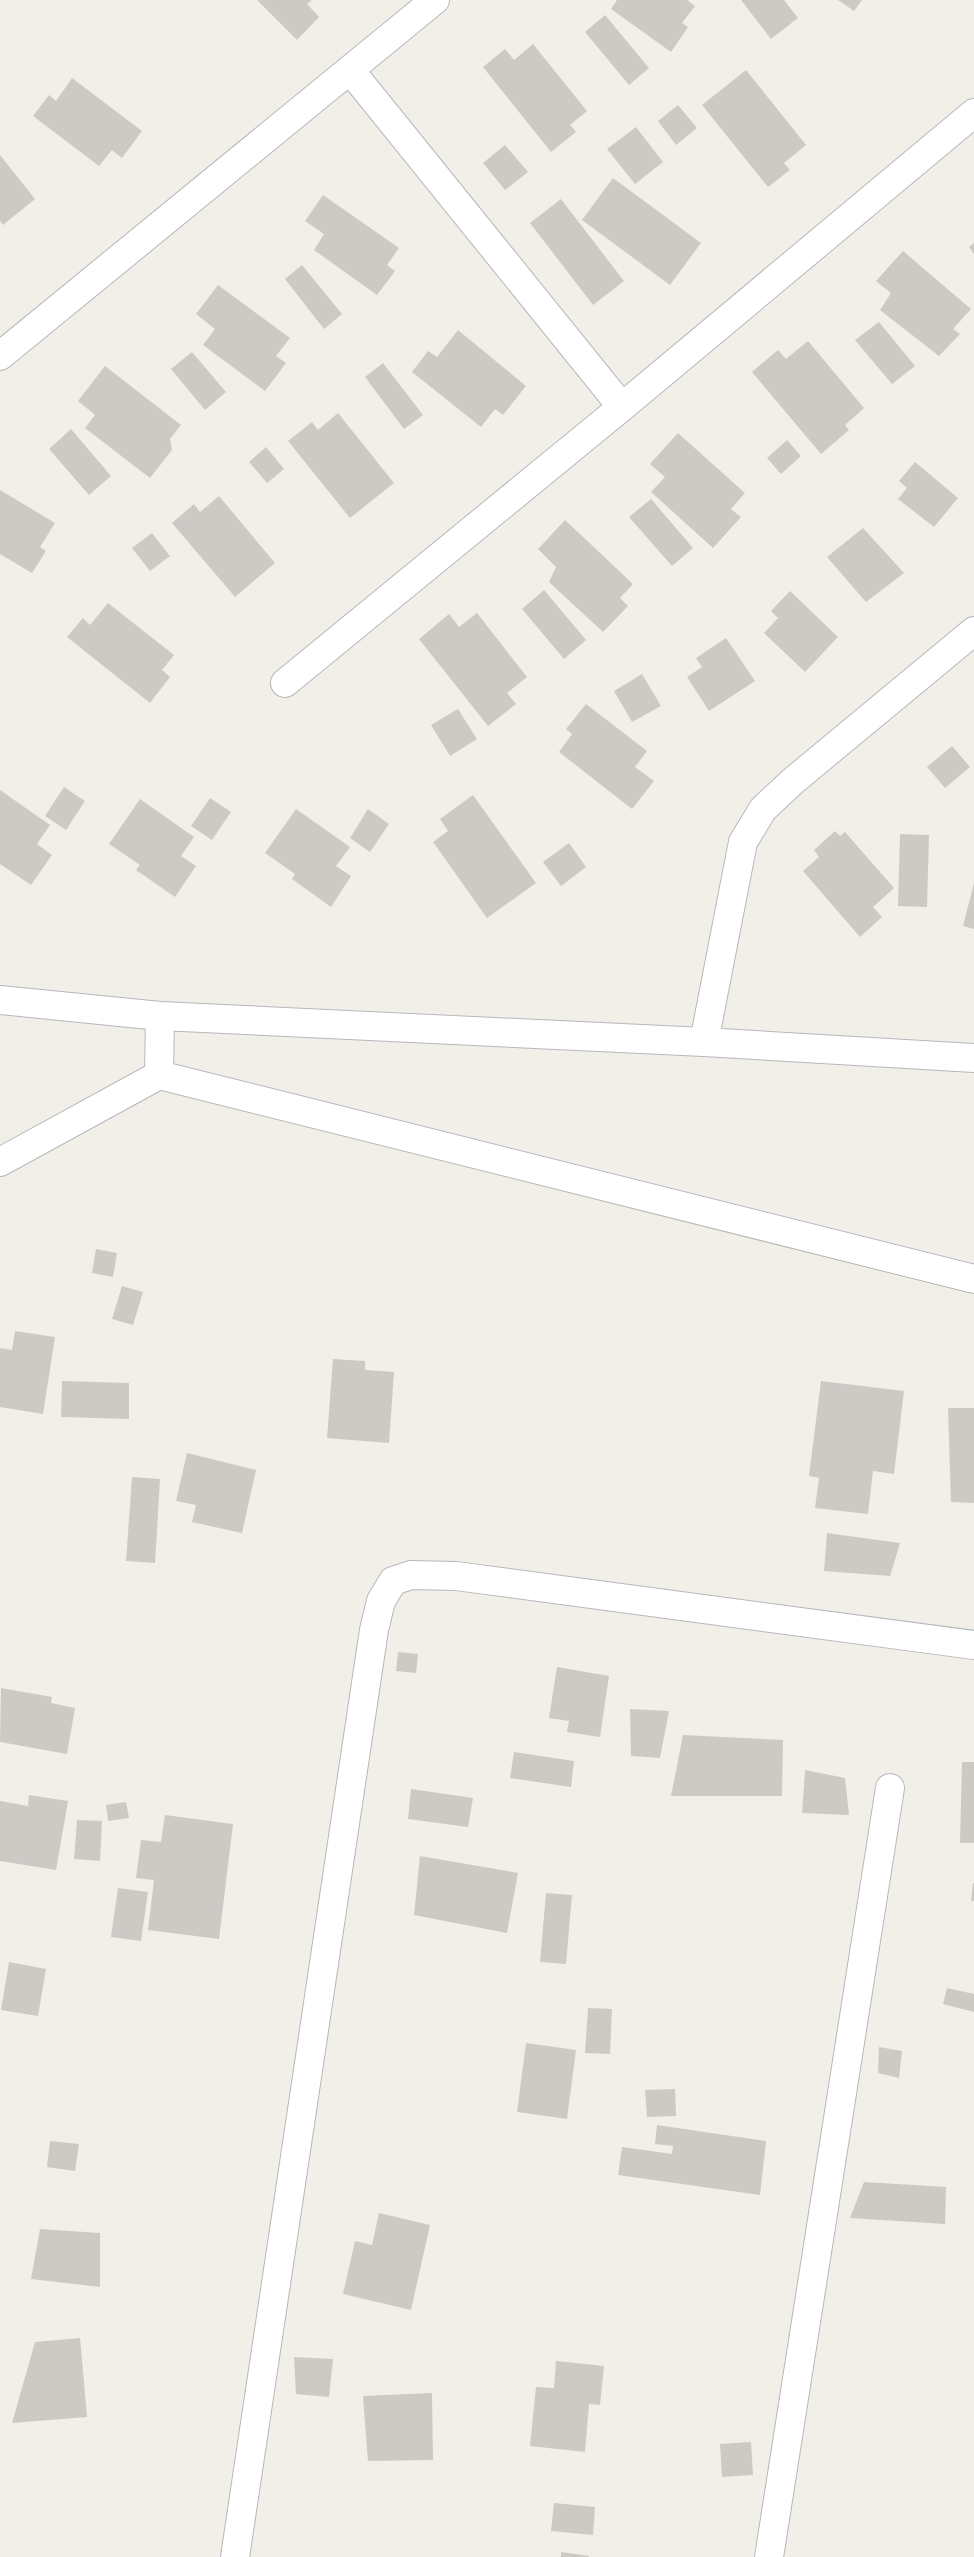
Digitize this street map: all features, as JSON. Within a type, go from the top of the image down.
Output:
[{"type":"street","points":[[0,356],[435,0]]},
{"type":"street","points":[[350,70],[622,407]]},
{"type":"street","points":[[285,682],[622,407],[974,112]]},
{"type":"street","points":[[704,1042],[743,842],[763,809],[793,781],[974,631]]},
{"type":"street","points":[[0,1000],[160,1016],[704,1042],[974,1058]]},
{"type":"street","points":[[159,1075],[160,1016]]},
{"type":"street","points":[[0,1162],[159,1075],[974,1278]]},
{"type":"street","points":[[235,2557],[374,1630],[381,1601],[393,1581],[411,1575],[456,1576],[974,1645]]},
{"type":"street","points":[[769,2557],[890,1788]]},
{"type":"building","points":[[257,0],[312,0],[307,4],[319,17],[297,40]]},
{"type":"building","points":[[617,0],[687,0],[695,6],[682,23],[688,27],[671,52],[611,9]]},
{"type":"building","points":[[741,0],[784,0],[798,18],[771,39]]},
{"type":"building","points":[[838,0],[862,0],[854,11]]},
{"type":"building","points":[[605,15],[649,68],[629,85],[585,32]]},
{"type":"building","points":[[533,44],[587,111],[570,125],[576,132],[551,152],[483,67],[505,49],[514,60]]},
{"type":"building","points":[[746,70],[806,145],[784,163],[790,170],[768,187],[702,105]]},
{"type":"building","points":[[72,78],[142,131],[122,158],[112,150],[99,166],[33,116],[49,95],[56,101]]},
{"type":"building","points":[[678,105],[697,128],[676,145],[658,121]]},
{"type":"building","points":[[636,127],[663,162],[635,184],[607,149]]},
{"type":"building","points":[[505,145],[528,172],[505,190],[483,163]]},
{"type":"building","points":[[0,155],[35,199],[3,225],[0,221]]},
{"type":"building","points":[[613,178],[701,243],[670,285],[582,220]]},
{"type":"building","points":[[323,195],[399,248],[387,265],[395,271],[377,295],[314,250],[324,234],[305,221]]},
{"type":"building","points":[[561,199],[624,281],[593,305],[530,223]]},
{"type":"building","points":[[974,243],[974,254],[969,247]]},
{"type":"building","points":[[903,251],[971,309],[953,329],[960,334],[939,356],[880,310],[891,293],[876,281]]},
{"type":"building","points":[[302,265],[342,314],[324,329],[285,279]]},
{"type":"building","points":[[218,285],[290,338],[276,356],[286,363],[265,391],[203,345],[215,329],[196,314]]},
{"type":"building","points":[[879,322],[915,366],[892,384],[855,340]]},
{"type":"building","points":[[458,330],[526,386],[503,415],[495,409],[481,427],[412,372],[428,351],[437,357]]},
{"type":"building","points":[[808,341],[864,408],[845,425],[849,430],[821,454],[752,372],[778,350],[786,359]]},
{"type":"building","points":[[192,352],[226,392],[205,410],[171,369]]},
{"type":"building","points":[[383,363],[423,415],[404,429],[365,377]]},
{"type":"building","points":[[105,366],[181,425],[170,439],[172,450],[150,478],[85,428],[95,415],[78,401]]},
{"type":"building","points":[[338,413],[394,483],[350,518],[288,441],[312,422],[318,430]]},
{"type":"building","points":[[71,429],[111,476],[89,495],[49,449]]},
{"type":"building","points":[[678,433],[745,493],[731,509],[741,517],[713,548],[651,492],[665,477],[650,464]]},
{"type":"building","points":[[787,440],[801,456],[781,474],[767,458]]},
{"type":"building","points":[[266,447],[284,469],[267,483],[249,462]]},
{"type":"building","points":[[915,462],[958,498],[934,527],[898,499],[907,488],[899,481]]},
{"type":"building","points":[[0,490],[55,523],[40,547],[46,551],[32,573],[0,554]]},
{"type":"building","points":[[219,496],[275,563],[235,597],[172,523],[194,504],[200,512]]},
{"type":"building","points":[[651,499],[693,548],[672,566],[629,517]]},
{"type":"building","points":[[565,520],[633,584],[620,598],[628,606],[603,632],[549,582],[556,567],[538,549]]},
{"type":"building","points":[[863,528],[904,573],[866,602],[827,557]]},
{"type":"building","points":[[152,533],[170,556],[150,571],[132,548]]},
{"type":"building","points":[[544,590],[586,640],[564,659],[522,609]]},
{"type":"building","points":[[790,591],[838,637],[805,672],[764,633],[778,618],[771,611]]},
{"type":"building","points":[[108,603],[174,655],[162,670],[170,677],[150,703],[67,637],[83,618],[90,625]]},
{"type":"building","points":[[477,613],[527,677],[507,693],[516,704],[488,726],[419,639],[449,614],[459,627]]},
{"type":"building","points":[[726,638],[755,681],[709,711],[687,677],[702,667],[696,658]]},
{"type":"building","points":[[642,674],[661,706],[632,722],[614,691]]},
{"type":"building","points":[[586,704],[647,751],[635,767],[654,781],[632,809],[559,752],[572,734],[566,729]]},
{"type":"building","points":[[458,709],[477,739],[450,756],[431,725]]},
{"type":"building","points":[[952,746],[970,767],[945,788],[927,767]]},
{"type":"building","points":[[64,787],[85,801],[66,830],[45,816]]},
{"type":"building","points":[[0,790],[50,825],[37,844],[52,855],[31,885],[0,864]]},
{"type":"building","points":[[473,795],[536,883],[487,918],[433,842],[448,831],[440,819]]},
{"type":"building","points":[[210,798],[231,812],[212,840],[191,826]]},
{"type":"building","points":[[140,799],[194,837],[181,856],[196,866],[175,897],[136,870],[140,865],[109,844]]},
{"type":"building","points":[[296,809],[350,847],[336,866],[351,876],[331,907],[292,879],[295,874],[265,853]]},
{"type":"building","points":[[368,809],[389,824],[370,852],[350,838]]},
{"type":"building","points":[[835,831],[840,836],[845,832],[894,888],[873,907],[882,917],[860,937],[803,871],[819,857],[814,850]]},
{"type":"building","points":[[900,834],[929,835],[927,907],[898,906]]},
{"type":"building","points":[[569,843],[586,867],[561,886],[543,862]]},
{"type":"building","points":[[974,883],[974,929],[963,926]]},
{"type":"building","points":[[96,1249],[117,1253],[113,1277],[92,1273]]},
{"type":"building","points":[[122,1286],[143,1292],[133,1325],[112,1319]]},
{"type":"building","points":[[15,1331],[55,1337],[43,1414],[0,1407],[0,1348],[12,1350]]},
{"type":"building","points":[[333,1359],[365,1361],[365,1370],[394,1372],[389,1443],[327,1438]]},
{"type":"building","points":[[62,1381],[129,1383],[129,1419],[61,1417]]},
{"type":"building","points":[[821,1381],[904,1391],[894,1474],[873,1471],[868,1514],[815,1508],[819,1478],[809,1476]]},
{"type":"building","points":[[948,1408],[974,1408],[974,1503],[951,1502]]},
{"type":"building","points":[[187,1453],[256,1470],[242,1533],[192,1522],[196,1505],[176,1501]]},
{"type":"building","points":[[132,1477],[160,1479],[155,1563],[126,1561]]},
{"type":"building","points":[[827,1533],[900,1543],[890,1576],[824,1571]]},
{"type":"building","points":[[398,1652],[418,1654],[416,1673],[396,1671]]},
{"type":"building","points":[[557,1667],[609,1676],[600,1737],[567,1732],[569,1721],[549,1718]]},
{"type":"building","points":[[1,1688],[52,1697],[51,1703],[75,1708],[67,1754],[0,1742]]},
{"type":"building","points":[[630,1709],[669,1711],[660,1758],[631,1756]]},
{"type":"building","points":[[683,1735],[783,1740],[782,1796],[671,1796]]},
{"type":"building","points":[[514,1752],[574,1761],[571,1787],[510,1778]]},
{"type":"building","points":[[962,1762],[974,1762],[974,1843],[960,1843]]},
{"type":"building","points":[[805,1770],[845,1778],[849,1815],[802,1813]]},
{"type":"building","points":[[411,1789],[473,1798],[468,1827],[408,1819]]},
{"type":"building","points":[[29,1795],[68,1801],[56,1870],[0,1861],[0,1801],[28,1806]]},
{"type":"building","points":[[126,1802],[129,1818],[108,1821],[106,1805]]},
{"type":"building","points":[[165,1815],[233,1824],[219,1939],[148,1930],[154,1880],[136,1878],[141,1840],[161,1842]]},
{"type":"building","points":[[77,1820],[102,1821],[100,1861],[74,1859]]},
{"type":"building","points":[[420,1856],[518,1873],[507,1933],[414,1915]]},
{"type":"building","points":[[973,1883],[974,1901],[971,1901]]},
{"type":"building","points":[[118,1888],[148,1892],[141,1941],[111,1937]]},
{"type":"building","points":[[546,1893],[572,1895],[566,1964],[540,1962]]},
{"type":"building","points":[[9,1962],[46,1969],[38,2016],[1,2010]]},
{"type":"building","points":[[947,1988],[974,1994],[974,2012],[943,2004]]},
{"type":"building","points":[[588,2008],[612,2009],[610,2054],[585,2053]]},
{"type":"building","points":[[526,2043],[576,2050],[567,2119],[517,2112]]},
{"type":"building","points":[[879,2047],[902,2051],[899,2078],[878,2073]]},
{"type":"building","points":[[675,2089],[676,2116],[647,2117],[645,2090]]},
{"type":"building","points":[[657,2125],[766,2141],[760,2195],[618,2175],[622,2147],[672,2154],[673,2146],[655,2144]]},
{"type":"building","points":[[50,2141],[79,2144],[75,2171],[47,2167]]},
{"type":"building","points":[[864,2182],[946,2187],[945,2224],[850,2218]]},
{"type":"building","points":[[379,2213],[430,2225],[411,2310],[343,2294],[355,2241],[372,2245]]},
{"type":"building","points":[[40,2229],[100,2233],[100,2287],[31,2279]]},
{"type":"building","points":[[80,2338],[87,2417],[12,2423],[35,2342]]},
{"type":"building","points":[[294,2357],[333,2359],[329,2397],[296,2394]]},
{"type":"building","points":[[556,2361],[604,2366],[600,2405],[589,2404],[585,2452],[530,2446],[536,2387],[554,2388]]},
{"type":"building","points":[[432,2393],[433,2460],[368,2461],[363,2396]]},
{"type":"building","points":[[751,2442],[753,2475],[722,2477],[720,2444]]},
{"type":"building","points":[[554,2503],[595,2507],[593,2535],[551,2531]]},
{"type":"building","points":[[561,2552],[589,2556],[589,2557],[561,2557]]}]
